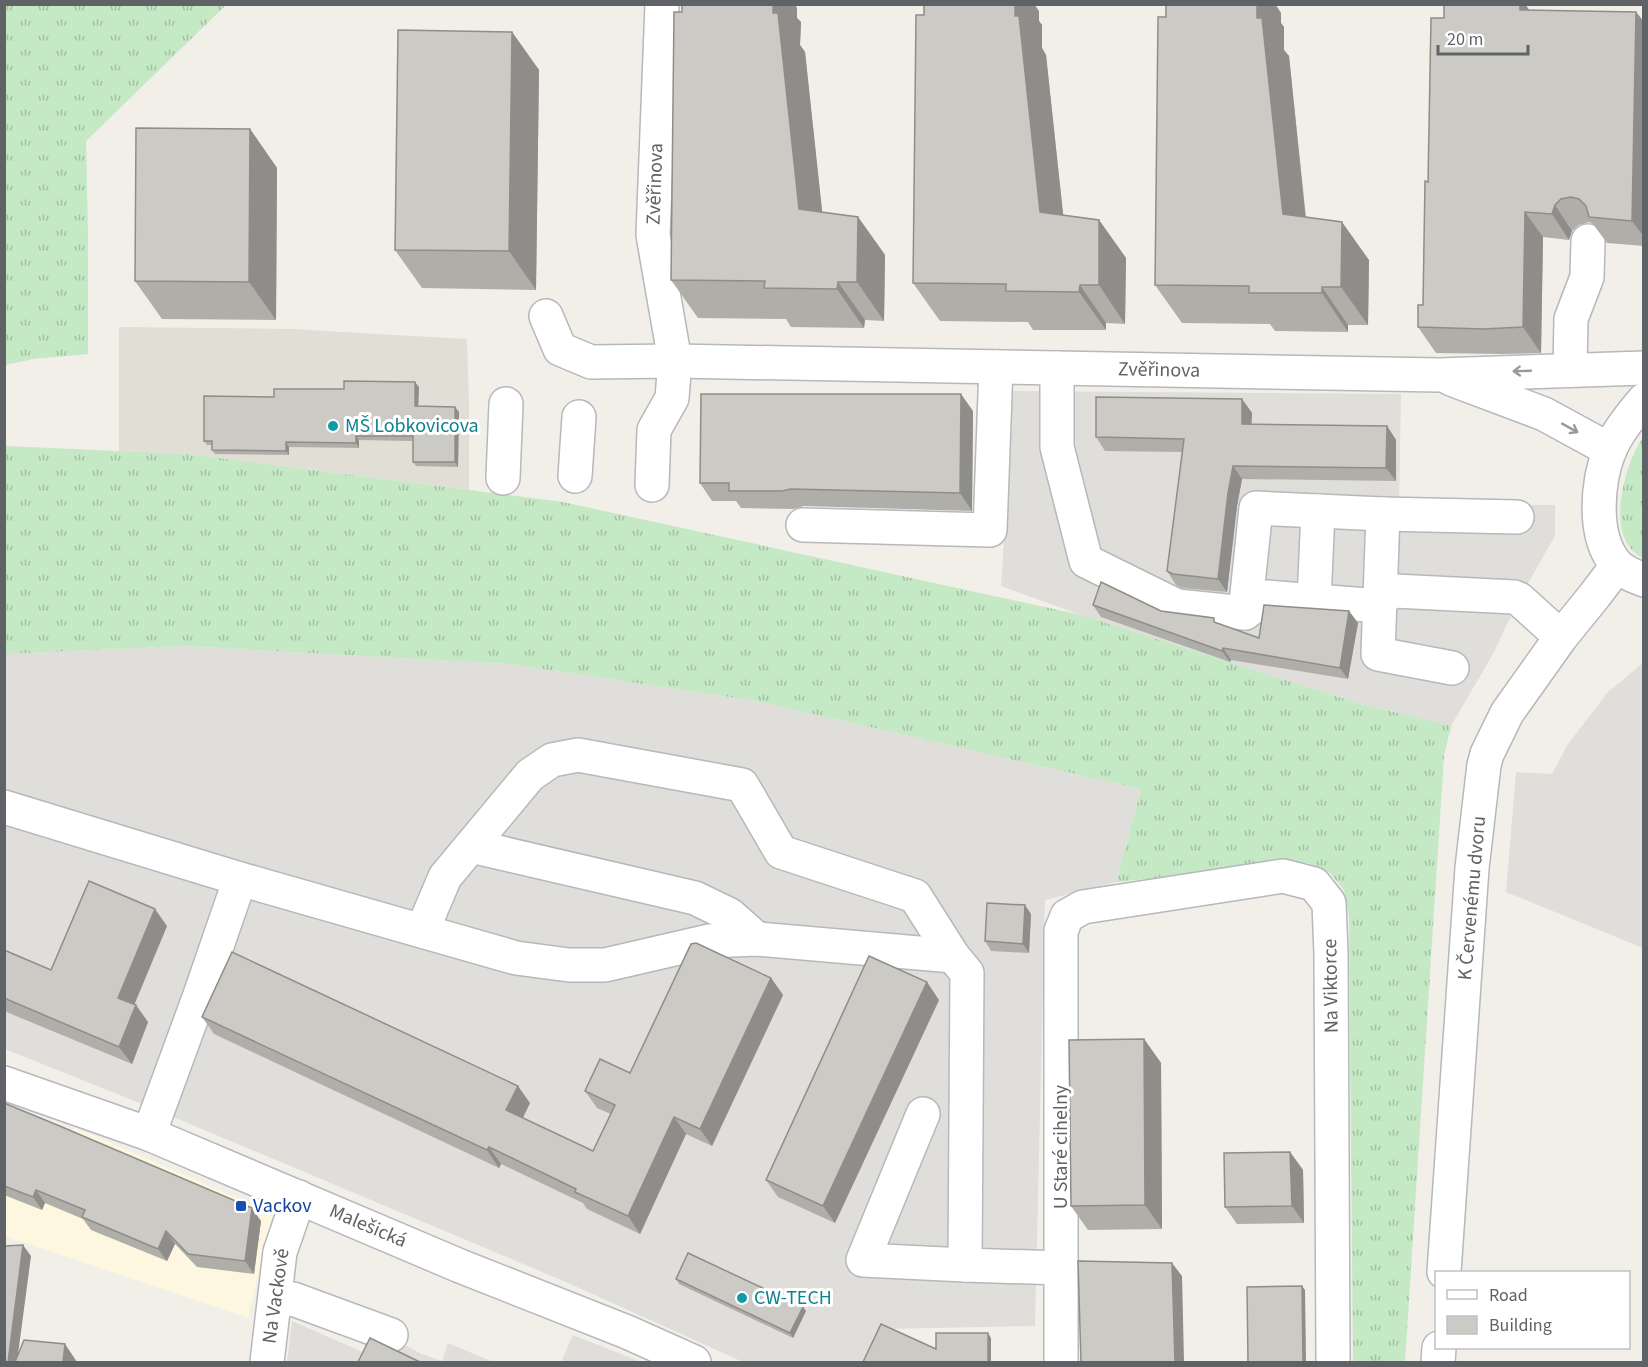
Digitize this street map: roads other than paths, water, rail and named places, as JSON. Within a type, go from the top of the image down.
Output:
[{"type":"street","name":"Zvěřinova","points":[[652,485],[654,430],[672,398],[675,361],[653,235],[662,4]]},
{"type":"street","points":[[1570,369],[1570,319],[1587,277],[1588,241]]},
{"type":"street","name":"Zvěřinova","points":[[546,316],[560,349],[591,362],[675,361],[1438,375],[1644,368]]},
{"type":"street","points":[[803,525],[990,530],[996,367]]},
{"type":"street","points":[[1057,368],[1057,447],[1086,561],[1177,606],[1245,613],[1267,597],[1367,605],[1395,591],[1514,597],[1561,637]]},
{"type":"street","points":[[1438,375],[1544,414],[1610,450]]},
{"type":"street","name":"K Červenému dvoru","points":[[1444,1271],[1472,868],[1484,765],[1507,713],[1561,637],[1596,595],[1630,573],[1608,553],[1600,524],[1600,493],[1610,450],[1626,422],[1644,400]]},
{"type":"street","points":[[503,478],[506,404]]},
{"type":"street","points":[[575,477],[579,417]]},
{"type":"street","points":[[1245,613],[1256,508],[1318,512],[1517,517]]},
{"type":"street","points":[[1314,601],[1318,512]]},
{"type":"street","points":[[1383,514],[1378,654],[1452,668]]},
{"type":"street","points":[[422,931],[445,877],[530,775],[552,759],[578,755],[742,785],[781,852],[915,896],[953,956],[967,973],[966,1266]]},
{"type":"street","points":[[4,807],[240,879],[516,958],[569,965],[606,965],[709,941],[757,939],[953,956]]},
{"type":"street","points":[[471,846],[695,898],[730,915],[757,939]]},
{"type":"street","name":"Na Viktorce","points":[[1061,931],[1067,916],[1083,907],[1283,876],[1314,884],[1329,903],[1333,1362]]},
{"type":"street","points":[[149,1134],[240,879]]},
{"type":"street","name":"U Staré cihelny","points":[[1061,931],[1061,1362]]},
{"type":"street","name":"Malešická","points":[[4,1083],[149,1134],[460,1266],[627,1332],[694,1362]]},
{"type":"street","points":[[923,1114],[863,1260],[966,1266],[1061,1268]]},
{"type":"street","name":"Na Vackově","points":[[267,1362],[280,1252],[299,1197]]},
{"type":"street","points":[[274,1301],[293,1299],[391,1335]]},
{"type":"place","name":"MŠ Lobkovicova","points":[[333,426]]},
{"type":"place","name":"Vackov","points":[[241,1206]]},
{"type":"place","name":"CW-TECH","points":[[742,1298]]}]
